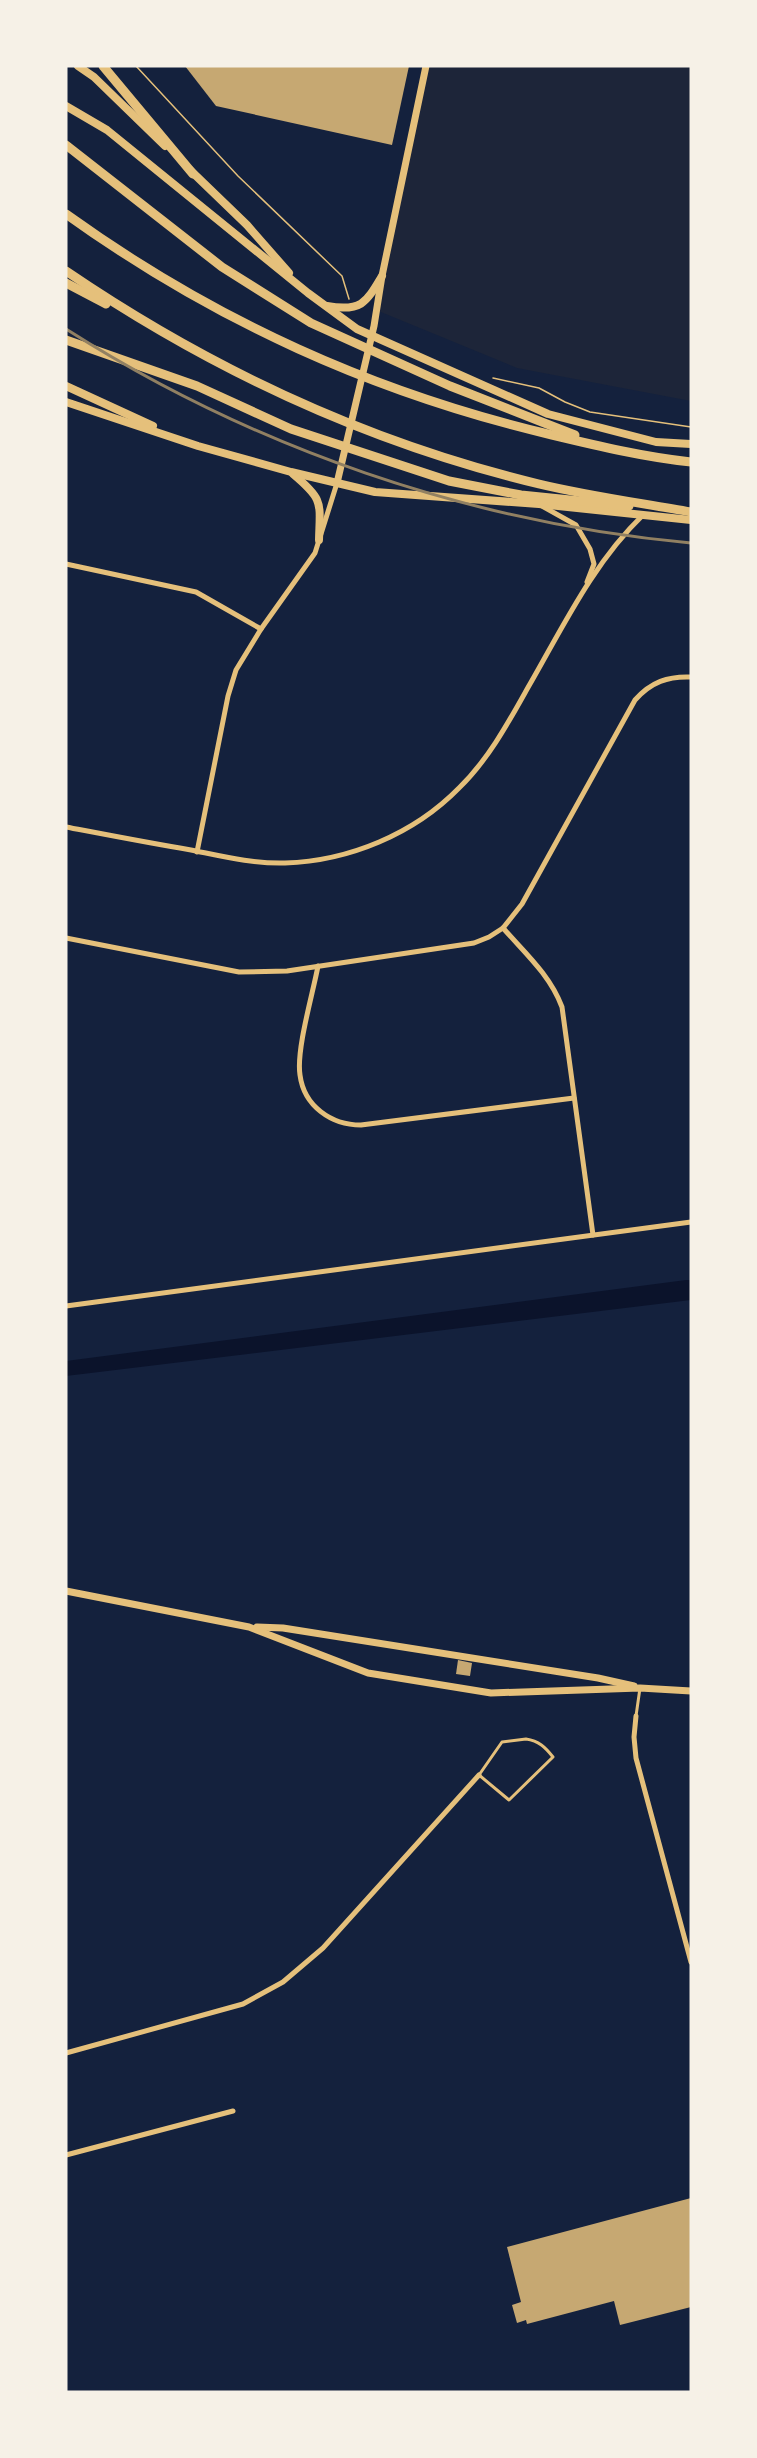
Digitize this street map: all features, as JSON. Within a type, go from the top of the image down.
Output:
[{"type":"highway","points":[[103,66],[193,174]]},
{"type":"highway","points":[[66,145],[222,267],[311,323],[450,386],[530,419],[622,452]]},
{"type":"highway","points":[[66,212],[107,244],[205,303],[309,355],[420,398],[512,426],[622,452],[691,462]]},
{"type":"highway","points":[[66,271],[162,333]]},
{"type":"highway","points":[[66,283],[297,402],[387,437],[454,461],[540,485],[691,512]]},
{"type":"highway","points":[[66,340],[197,387],[291,429],[448,481],[486,490],[691,512]]},
{"type":"main road","points":[[78,66],[124,105],[247,225],[308,293]]},
{"type":"main road","points":[[66,106],[107,130],[308,293],[357,329],[548,414],[656,441],[691,444]]},
{"type":"main road","points":[[324,305],[340,308],[363,304],[382,276]]},
{"type":"main road","points":[[66,386],[198,446]]},
{"type":"main road","points":[[66,402],[198,446],[375,492],[539,504],[691,520]]},
{"type":"main road","points":[[291,472],[313,491],[320,506],[320,540]]},
{"type":"street","points":[[197,852],[228,696],[236,670],[261,629],[315,552],[337,483],[372,336],[382,276],[426,66]]},
{"type":"street","points":[[539,504],[576,525],[590,549],[594,564],[583,592]]},
{"type":"street","points":[[66,827],[245,861],[284,863],[323,859],[354,852],[397,834],[430,814],[460,788],[485,758],[583,592],[622,535],[643,515]]},
{"type":"street","points":[[66,564],[196,592],[261,629]]},
{"type":"street","points":[[66,938],[215,968],[263,973],[458,947],[489,937],[503,928],[522,904],[635,700],[647,688],[662,680],[691,677]]},
{"type":"street","points":[[503,928],[544,974],[557,995],[564,1019],[593,1235]]},
{"type":"street","points":[[318,966],[300,1057],[300,1075],[309,1099],[321,1112],[336,1121],[361,1125],[574,1098]]},
{"type":"street","points":[[66,1305],[691,1222]]},
{"type":"street","points":[[66,1591],[249,1627],[282,1628],[598,1678],[640,1688]]},
{"type":"street","points":[[249,1627],[368,1673],[491,1693],[640,1688],[691,1691]]},
{"type":"street","points":[[636,1716],[634,1737],[636,1758],[691,1962]]},
{"type":"street","points":[[66,2053],[243,2004],[283,1982],[323,1948],[479,1776]]},
{"type":"street","points":[[66,2155],[233,2111]]},
{"type":"lane","points":[[636,1716],[640,1688]]},
{"type":"lane","points":[[534,1741],[545,1747],[553,1756],[509,1800],[479,1776],[502,1742],[534,1741]]},
{"type":"shaded area","points":[[426,66],[691,66],[691,401],[517,368],[376,310]]},
{"type":"shaded area","points":[[691,1280],[691,1300],[66,1376],[66,1361]]},
{"type":"building","points":[[185,66],[409,66],[392,145],[216,106]]},
{"type":"building","points":[[458,1660],[472,1663],[470,1676],[456,1674]]},
{"type":"building","points":[[691,2198],[691,2307],[620,2325],[614,2301],[527,2324],[526,2320],[517,2323],[512,2305],[521,2302],[507,2247]]},
{"type":"railway","points":[[66,329],[137,372],[211,410],[288,444],[366,473],[445,498],[526,518],[608,533],[691,543]]}]
